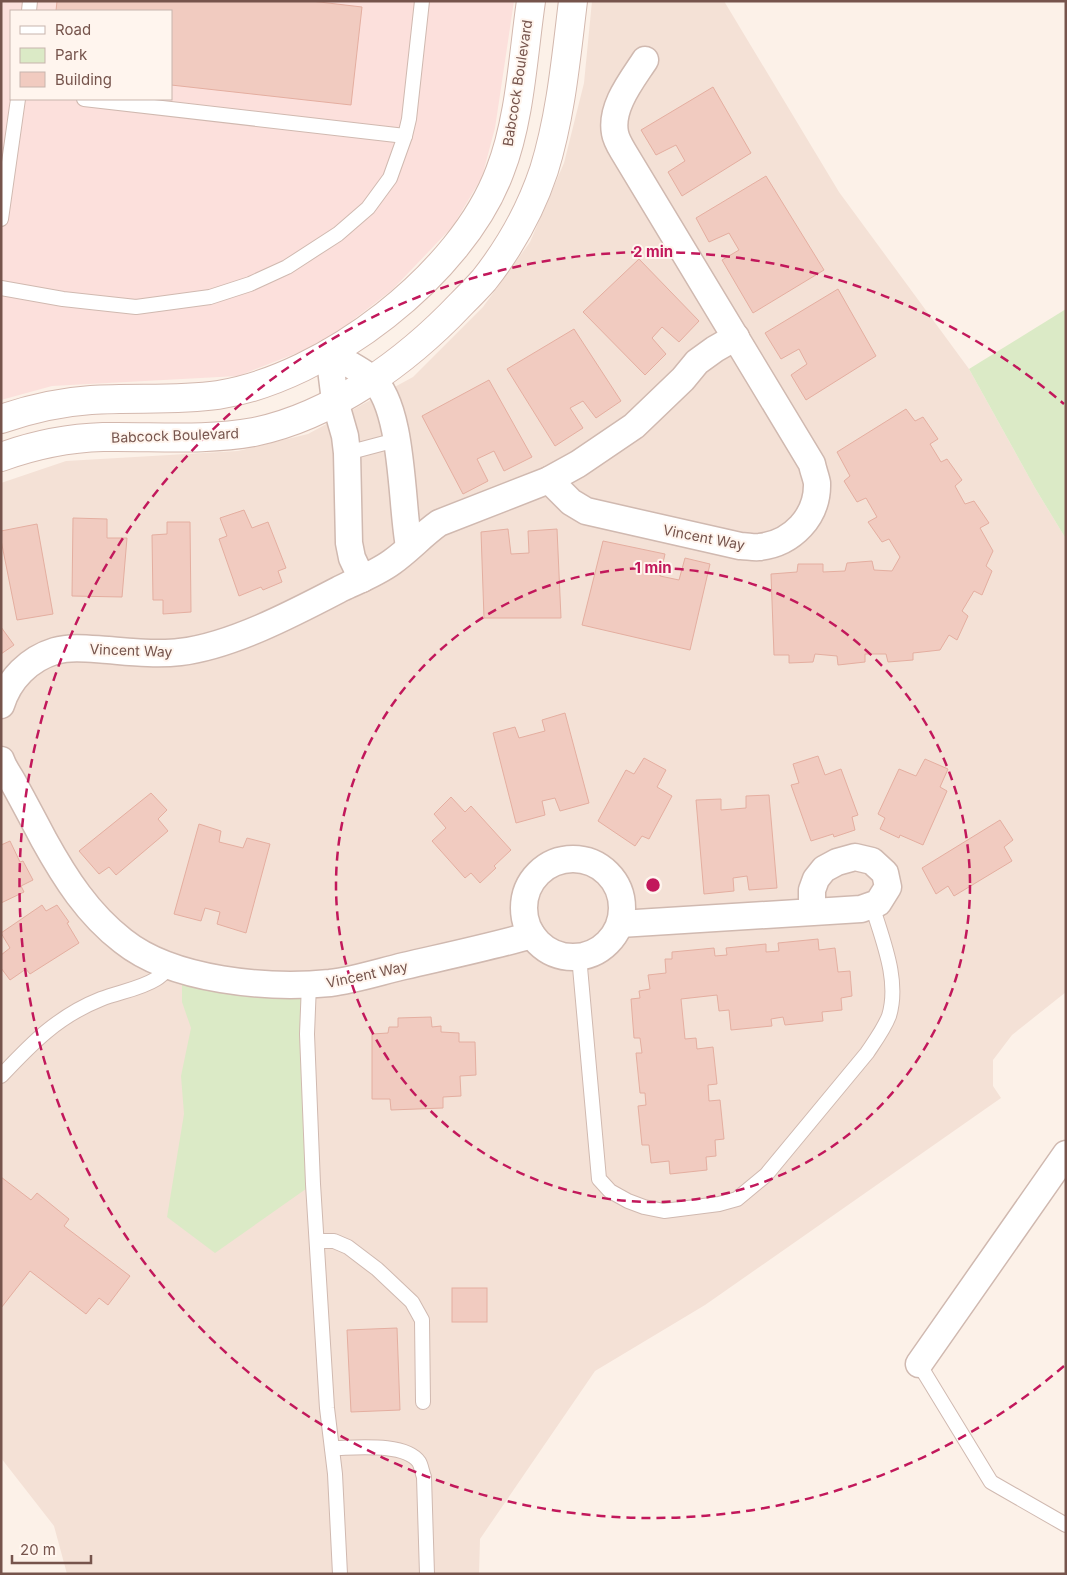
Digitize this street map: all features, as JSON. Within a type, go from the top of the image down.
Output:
[{"type":"street","name":"Babcock Boulevard","points":[[1,419],[41,408],[83,401],[145,400],[218,395],[248,388],[278,378],[329,353],[364,332],[427,278],[472,226],[490,196],[501,170],[512,133],[530,1]]},
{"type":"street","name":"Babcock Boulevard","points":[[1,457],[21,450],[57,442],[102,437],[218,436],[254,432],[306,415],[335,401],[373,379],[422,342],[484,280],[508,245],[529,208],[543,171],[560,105],[573,1]]},
{"type":"street","name":"Vincent Way","points":[[549,480],[571,502],[586,511],[600,516],[740,546],[759,547],[776,543],[792,534],[807,520],[814,505],[817,483],[812,464],[623,151],[615,132],[617,111],[626,90],[645,60]]},
{"type":"street","name":"Vincent Way","points":[[1,705],[9,686],[27,666],[40,657],[56,651],[72,648],[89,648],[148,653],[180,652],[202,648],[228,640],[277,620],[362,579],[393,561],[439,523],[549,480],[578,464],[634,426],[677,385],[697,362],[736,337]]},
{"type":"street","points":[[329,353],[373,379],[384,394],[391,413],[396,440],[409,546]]},
{"type":"street","points":[[329,353],[335,401],[345,436],[347,453],[348,543],[352,558],[362,579]]},
{"type":"street","name":"Vincent Way","points":[[1,760],[56,862],[100,922],[138,952],[170,966],[226,980],[309,984],[352,978],[493,946],[532,935]]},
{"type":"street","points":[[579,858],[595,863],[608,872],[618,885],[623,900],[622,917],[616,933],[606,945],[591,954],[579,956],[558,955],[544,947],[532,935],[526,920],[524,904],[528,889],[536,875],[548,865],[563,859],[579,858]]},
{"type":"street","points":[[620,924],[861,909],[878,903],[888,887],[885,873],[872,862],[854,858],[837,862],[824,869],[816,879],[812,890],[812,912]]},
{"type":"street","points":[[919,1364],[1066,1154]]},
{"type":"lane","points":[[1,288],[136,307],[210,297],[250,284],[287,267],[338,234],[368,208],[390,178],[410,119],[422,1]]},
{"type":"lane","points":[[1,220],[18,100]]},
{"type":"lane","points":[[93,100],[405,136]]},
{"type":"lane","points":[[347,453],[396,440]]},
{"type":"lane","points":[[579,956],[599,1179],[610,1191],[644,1207],[664,1211],[719,1204],[737,1199],[766,1175],[879,1036],[889,1015],[892,976],[872,905]]},
{"type":"lane","points":[[1,1076],[37,1038],[64,1018],[101,999],[156,979],[170,966]]},
{"type":"lane","points":[[309,984],[307,1034],[317,1241],[327,1408],[335,1474],[340,1574]]},
{"type":"lane","points":[[317,1241],[334,1241],[348,1247],[377,1269],[412,1302],[422,1320],[423,1402]]},
{"type":"lane","points":[[919,1364],[991,1482],[1066,1525]]},
{"type":"lane","points":[[332,1448],[389,1448],[408,1453],[419,1462],[424,1477],[427,1574]]},
{"type":"shaded area","points":[[1,1],[514,1],[495,128],[482,177],[453,226],[392,290],[323,343],[238,376],[52,386],[1,400]]},
{"type":"shaded area","points":[[592,1],[724,1],[839,192],[969,369],[1035,488],[1066,539],[1066,992],[1012,1035],[993,1060],[993,1086],[1001,1098],[705,1305],[595,1371],[480,1539],[479,1574],[67,1574],[54,1526],[1,1458],[1,483],[66,461],[238,451],[308,434],[413,377],[483,307],[530,242],[564,163],[584,83]]},
{"type":"green space","points":[[1066,309],[1066,539],[1035,488],[969,369]]},
{"type":"green space","points":[[182,970],[309,984],[313,1184],[215,1253],[167,1217],[184,1114],[181,1076],[191,1028],[182,1002]]},
{"type":"building","points":[[57,1],[311,1],[362,7],[351,105],[172,85],[172,10],[56,10]]},
{"type":"building","points":[[713,87],[751,153],[682,196],[668,172],[685,161],[676,145],[656,155],[641,130]]},
{"type":"building","points":[[766,176],[824,270],[753,313],[722,260],[739,250],[729,233],[709,242],[696,218]]},
{"type":"building","points":[[639,259],[699,321],[679,342],[662,327],[652,338],[666,354],[645,375],[583,312]]},
{"type":"building","points":[[838,289],[876,356],[806,400],[791,375],[807,364],[799,349],[781,359],[765,333]]},
{"type":"building","points":[[574,329],[621,401],[596,418],[583,401],[570,408],[583,428],[555,446],[507,369]]},
{"type":"building","points":[[489,380],[532,457],[504,471],[494,451],[477,459],[488,481],[463,494],[422,416]]},
{"type":"building","points":[[906,409],[915,421],[923,417],[938,439],[930,444],[941,462],[947,459],[962,480],[955,486],[965,504],[974,501],[989,523],[980,528],[993,551],[986,566],[992,571],[982,595],[974,591],[962,611],[968,616],[957,640],[949,635],[940,650],[913,653],[913,660],[888,662],[886,654],[865,654],[865,662],[838,665],[837,656],[815,654],[813,662],[789,663],[789,655],[774,655],[771,574],[797,572],[798,564],[823,564],[823,572],[845,571],[847,563],[872,561],[874,570],[892,571],[900,557],[889,539],[882,542],[868,522],[877,517],[866,498],[857,502],[844,481],[850,476],[837,452]]},
{"type":"building","points":[[244,510],[252,528],[268,522],[286,568],[278,571],[282,582],[263,590],[261,587],[239,596],[219,539],[227,536],[220,518]]},
{"type":"building","points":[[73,518],[107,519],[107,538],[127,538],[122,597],[72,596]]},
{"type":"building","points":[[167,522],[190,522],[191,612],[163,614],[163,600],[153,600],[152,535],[167,534]]},
{"type":"building","points":[[37,524],[53,614],[17,620],[1,540],[1,531]]},
{"type":"building","points":[[508,529],[511,554],[529,553],[528,531],[557,529],[561,618],[484,618],[481,532]]},
{"type":"building","points":[[603,541],[665,554],[660,576],[679,580],[685,558],[710,564],[690,650],[582,625]]},
{"type":"building","points":[[1,627],[14,645],[1,654]]},
{"type":"building","points":[[565,713],[589,803],[560,811],[555,798],[542,801],[545,815],[516,823],[493,733],[515,727],[519,738],[545,731],[542,720]]},
{"type":"building","points":[[818,756],[825,775],[841,769],[858,815],[852,817],[855,830],[834,837],[833,834],[811,841],[791,785],[799,783],[793,764]]},
{"type":"building","points":[[644,758],[666,770],[657,787],[672,796],[649,839],[642,836],[635,846],[598,821],[626,770],[634,774]]},
{"type":"building","points":[[925,759],[948,769],[940,787],[947,791],[923,845],[900,835],[899,838],[880,829],[885,818],[878,814],[899,769],[916,776]]},
{"type":"building","points":[[151,793],[167,810],[158,819],[168,831],[116,875],[109,867],[99,874],[79,851]]},
{"type":"building","points":[[769,795],[777,888],[749,890],[747,876],[733,878],[734,891],[704,894],[696,800],[721,799],[721,810],[746,808],[746,796]]},
{"type":"building","points":[[451,797],[465,812],[471,806],[511,850],[480,883],[471,873],[465,878],[432,841],[446,828],[434,814]]},
{"type":"building","points":[[1000,820],[1013,840],[1004,847],[1012,861],[954,896],[948,886],[936,894],[922,868]]},
{"type":"building","points":[[199,824],[221,831],[219,842],[243,848],[247,838],[270,844],[246,933],[217,924],[220,912],[205,908],[201,921],[174,914]]},
{"type":"building","points":[[10,841],[20,862],[23,861],[33,880],[21,886],[24,892],[1,903],[1,845]]},
{"type":"building","points":[[42,905],[46,911],[57,905],[69,922],[67,923],[79,943],[30,974],[26,969],[10,980],[1,968],[1,955],[10,948],[1,933]]},
{"type":"building","points":[[818,939],[819,950],[835,948],[838,972],[850,971],[852,996],[841,998],[842,1010],[822,1012],[823,1021],[785,1025],[783,1017],[771,1019],[772,1026],[731,1030],[729,1010],[719,1011],[717,995],[681,999],[685,1039],[696,1038],[697,1049],[713,1047],[717,1084],[708,1085],[709,1101],[720,1100],[724,1139],[715,1140],[716,1156],[706,1157],[707,1170],[670,1174],[669,1161],[651,1163],[649,1145],[642,1145],[638,1106],[646,1105],[645,1093],[640,1093],[636,1053],[642,1053],[640,1038],[634,1038],[631,999],[640,998],[639,991],[650,989],[648,975],[666,973],[665,959],[672,959],[672,952],[714,948],[715,956],[727,955],[726,948],[766,944],[766,952],[779,951],[778,943]]},
{"type":"building","points":[[431,1017],[432,1027],[441,1026],[441,1032],[459,1033],[459,1042],[475,1042],[476,1075],[460,1076],[461,1096],[443,1097],[443,1108],[391,1110],[390,1099],[372,1099],[372,1034],[388,1033],[389,1027],[398,1027],[398,1018]]},
{"type":"building","points":[[1,1177],[31,1200],[37,1193],[69,1219],[64,1226],[130,1276],[108,1305],[99,1298],[86,1314],[30,1271],[1,1308]]},
{"type":"building","points":[[452,1288],[487,1288],[487,1322],[452,1322]]},
{"type":"building","points":[[397,1328],[400,1410],[351,1412],[347,1330]]}]
